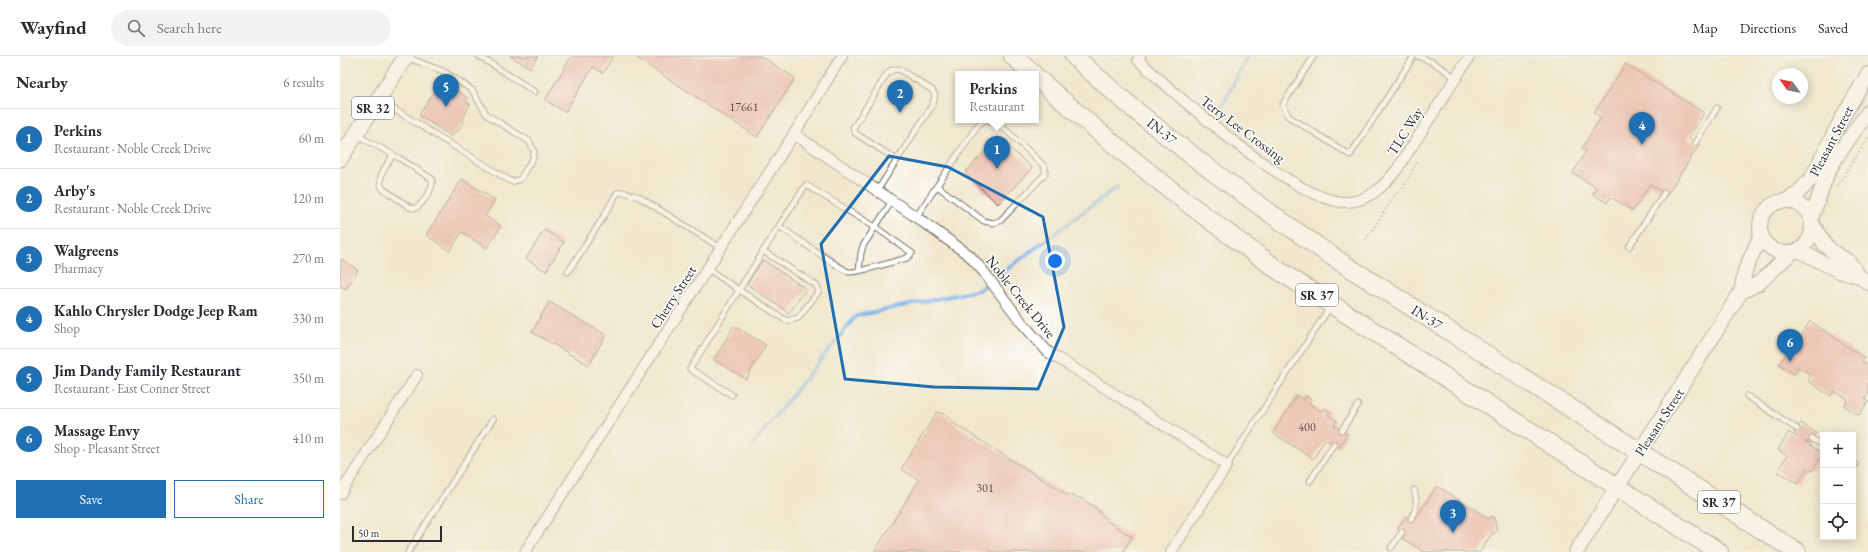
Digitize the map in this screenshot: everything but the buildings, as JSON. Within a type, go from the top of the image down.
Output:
[{"type":"highway","points":[[1013,56],[1030,71]]},
{"type":"highway","name":"IN-37","points":[[1074,56],[1160,130],[1213,172],[1339,261],[1797,552]]},
{"type":"highway","name":"SR 37","points":[[1039,80],[1089,125],[1140,167],[1227,233],[1332,305],[1719,552]]},
{"type":"main road","name":"SR 32","points":[[340,159],[405,57]]},
{"type":"street","name":"Cherry Street","points":[[525,552],[708,269],[842,56]]},
{"type":"street","name":"Terry Lee Crossing","points":[[1140,56],[1138,60],[1180,98],[1218,129],[1279,173],[1321,198],[1336,202],[1347,202]]},
{"type":"street","name":"TLC Way","points":[[1347,202],[1370,196],[1386,183],[1398,168],[1470,56]]},
{"type":"street","name":"Pleasant Street","points":[[1785,201],[1797,194],[1811,180],[1842,118],[1868,74]]},
{"type":"street","name":"Pleasant Street","points":[[1811,221],[1827,174],[1837,156],[1868,112]]},
{"type":"street","name":"Noble Creek Drive","points":[[794,134],[969,255],[1023,324],[1048,352],[1227,466]]},
{"type":"street","points":[[1785,201],[1798,204],[1808,213],[1825,245],[1834,253],[1848,261],[1863,279],[1841,272],[1795,251],[1786,253],[1773,249],[1768,245],[1762,234],[1761,221],[1767,209],[1778,202],[1785,201]]},
{"type":"street","points":[[1741,292],[1759,283],[1795,251],[1803,246],[1810,235],[1811,221]]},
{"type":"street","name":"Pleasant Street","points":[[1576,552],[1741,292],[1745,271],[1762,234]]},
{"type":"street","points":[[340,494],[417,375]]},
{"type":"street","points":[[1171,552],[1227,466]]},
{"type":"lane","points":[[479,56],[535,92]]},
{"type":"lane","points":[[1314,56],[1283,104],[1288,116],[1350,155],[1414,56]]},
{"type":"lane","points":[[1418,56],[1434,63],[1456,78]]},
{"type":"lane","points":[[378,99],[512,182],[520,179],[533,158],[534,151],[529,141],[487,115],[472,90],[438,69],[405,57]]},
{"type":"lane","points":[[877,191],[897,160],[933,104],[935,95],[932,90],[899,69],[892,70],[887,74],[853,128],[855,133],[897,160]]},
{"type":"lane","points":[[1695,143],[1717,108]]},
{"type":"lane","points":[[916,217],[981,123]]},
{"type":"lane","points":[[937,186],[984,221],[993,223],[1000,221],[1045,174],[1045,167],[1005,130],[993,123]]},
{"type":"lane","points":[[356,135],[393,155],[432,179],[431,188],[421,204],[416,208],[411,208],[383,189],[380,185],[380,179],[393,155]]},
{"type":"lane","points":[[732,395],[690,369],[763,251],[779,226],[806,185],[875,227],[912,253],[907,258],[850,272],[841,269],[833,261],[779,226]]},
{"type":"lane","points":[[568,272],[617,193],[624,192],[639,198],[721,248]]},
{"type":"lane","points":[[1629,247],[1664,193]]},
{"type":"lane","points":[[859,270],[863,246],[892,202]]},
{"type":"lane","points":[[708,269],[787,321],[798,318],[819,291],[816,285],[763,251]]},
{"type":"lane","points":[[1227,466],[1332,305]]},
{"type":"lane","points":[[1747,396],[1797,429]]},
{"type":"lane","points":[[1342,430],[1358,405]]},
{"type":"lane","points":[[408,552],[493,419]]},
{"type":"lane","points":[[1812,439],[1820,443]]},
{"type":"lane","points":[[1310,481],[1334,444]]},
{"type":"lane","points":[[1410,519],[1417,509],[1418,503],[1414,490]]},
{"type":"lane","points":[[1391,548],[1402,532]]},
{"type":"path","points":[[1834,190],[1868,138]]},
{"type":"highlighted area","points":[[889,156],[948,167],[1043,217],[1064,327],[1038,389],[934,387],[845,379],[821,244]]},
{"type":"waterway","points":[[1219,111],[1248,56]]},
{"type":"waterway","points":[[753,444],[856,316],[979,290],[1117,187]]},
{"type":"place","name":"Jim Dandy Family Restaurant","points":[[446,107]]},
{"type":"place","name":"Arby's","points":[[900,113]]},
{"type":"place","name":"Kahlo Chrysler Dodge Jeep Ram","points":[[1642,145]]},
{"type":"place","name":"Perkins","points":[[997,169]]},
{"type":"place","name":"Massage Envy","points":[[1790,362]]},
{"type":"place","name":"Walgreens","points":[[1453,533]]}]
